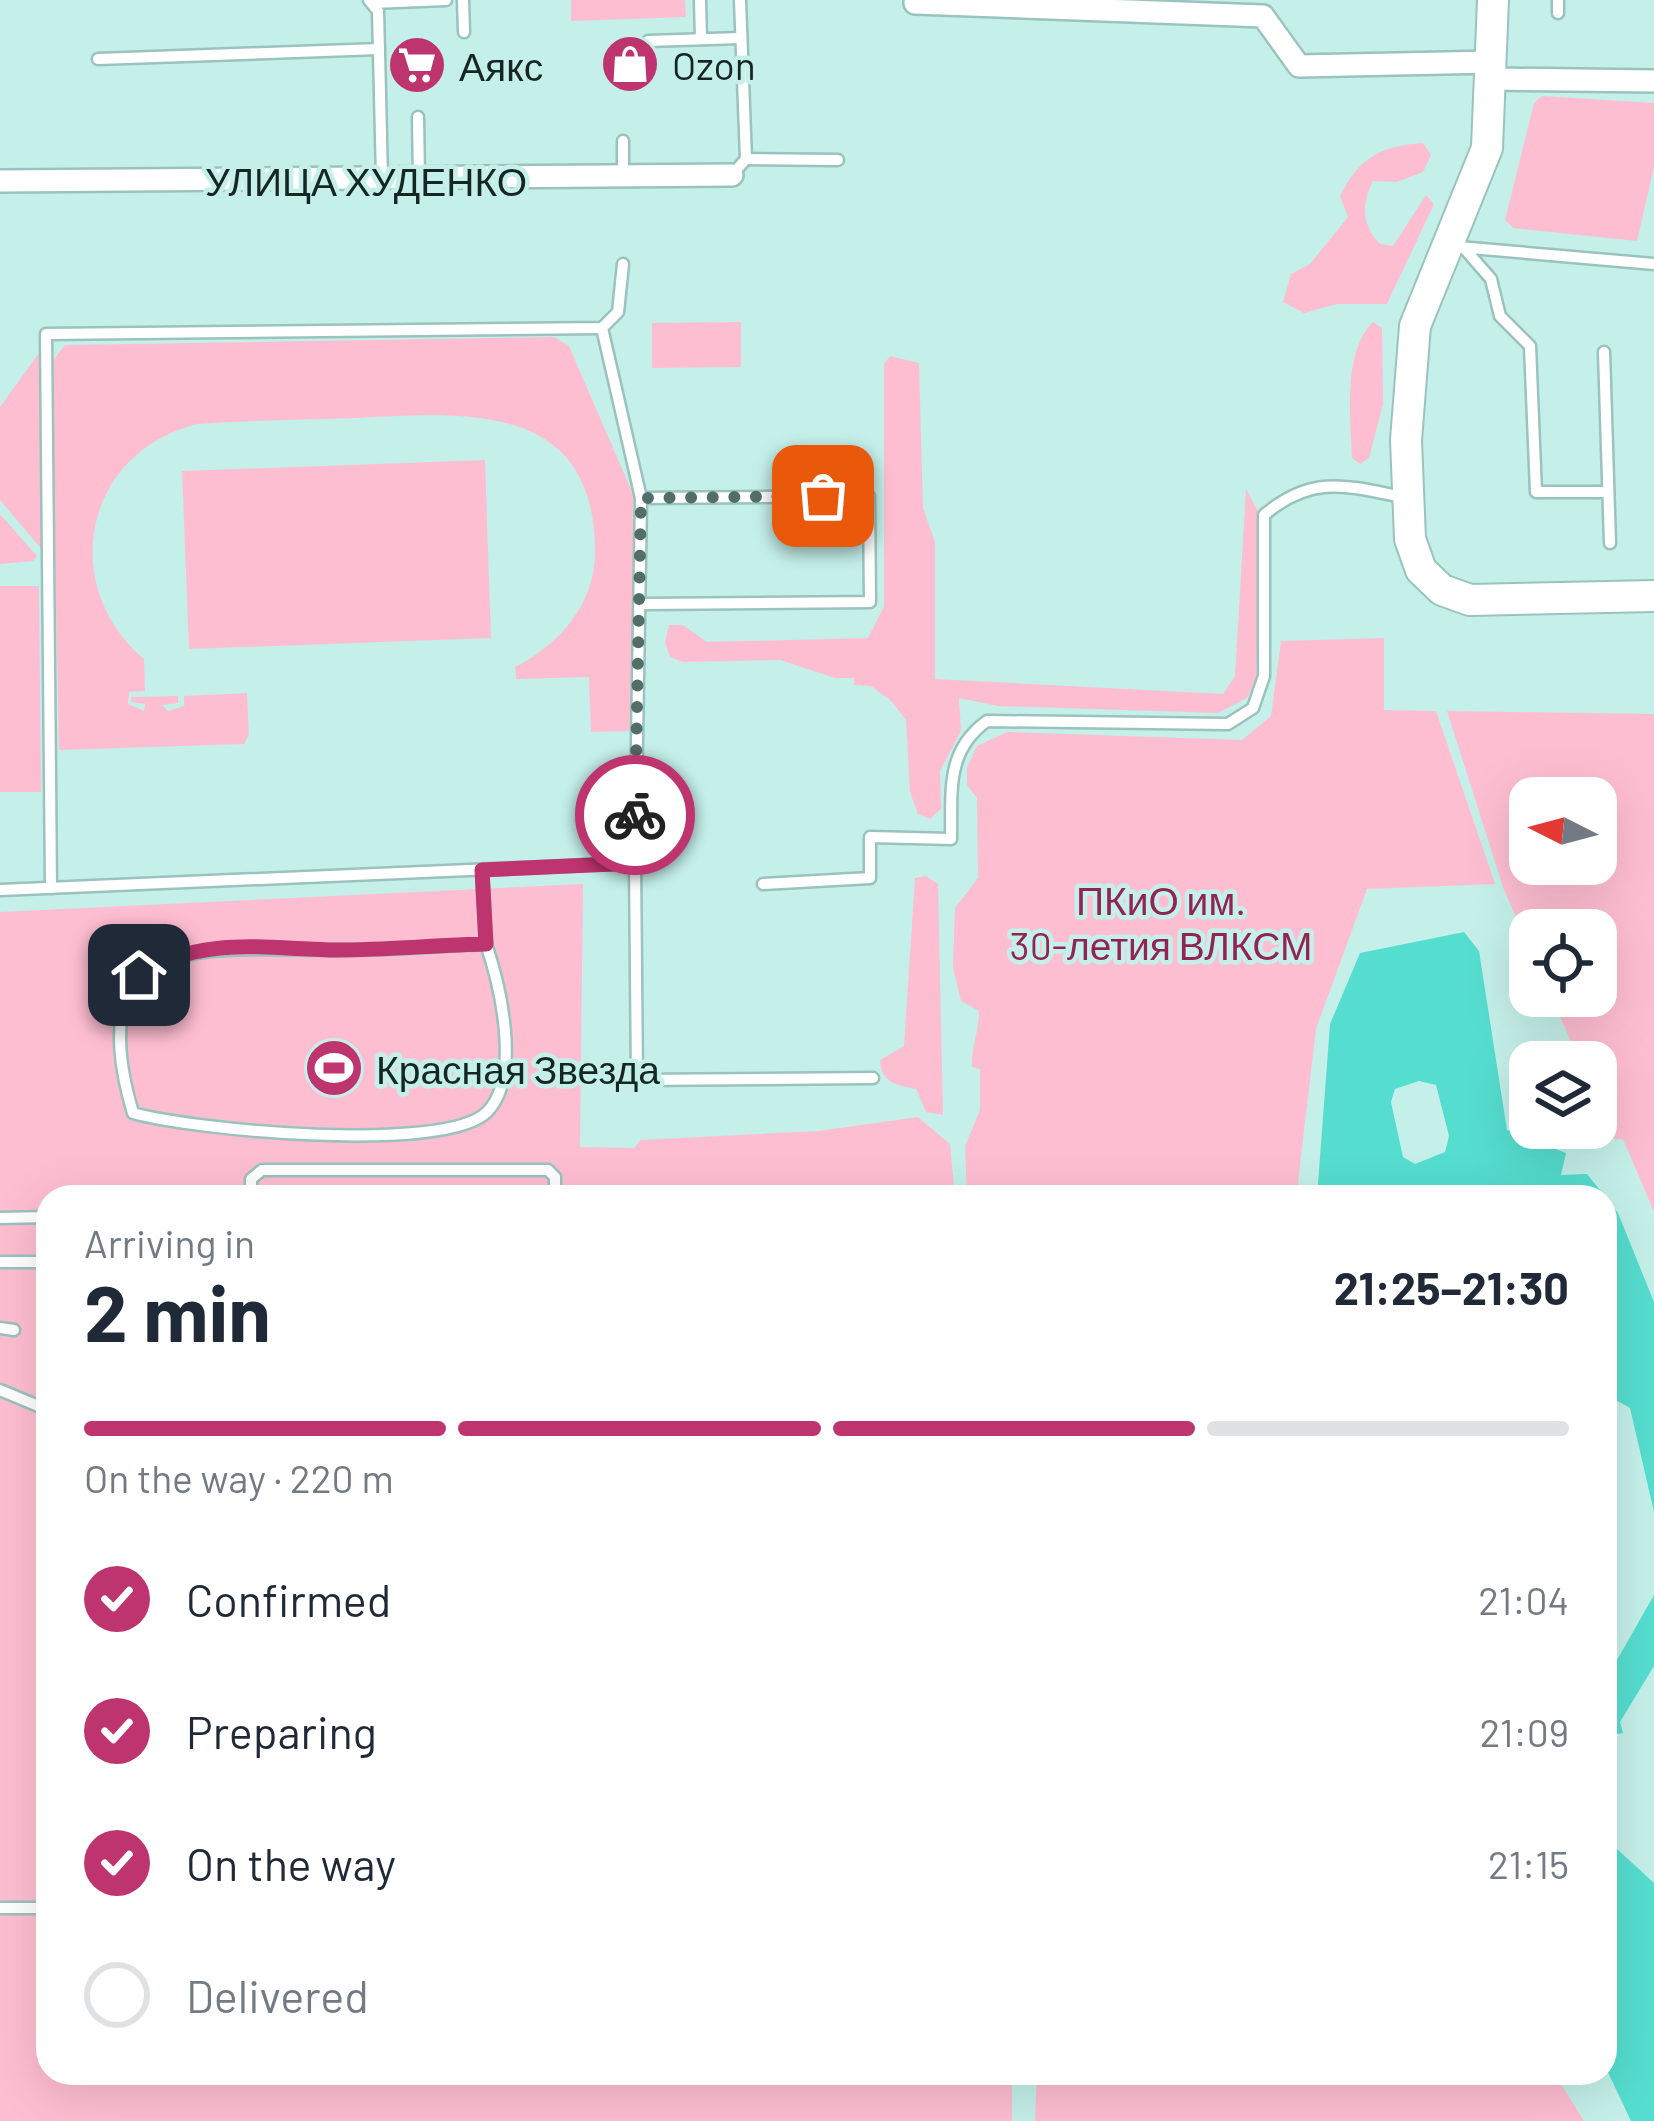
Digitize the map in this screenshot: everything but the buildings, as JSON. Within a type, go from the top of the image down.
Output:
[{"type":"main road","points":[[1493,0],[1487,148],[1454,247],[1415,326],[1406,497],[1421,570],[1442,590],[1496,603],[1654,596]]},
{"type":"street","points":[[915,3],[1263,16],[1299,66],[1493,70],[1654,81]]},
{"type":"street","name":"УЛИЦА ХУДЕНКО","points":[[0,181],[419,181],[623,177],[739,167]]},
{"type":"lane","points":[[370,2],[446,0]]},
{"type":"lane","points":[[463,0],[464,32]]},
{"type":"lane","points":[[700,0],[701,39]]},
{"type":"lane","points":[[740,0],[739,167],[838,160]]},
{"type":"lane","points":[[370,2],[378,11],[382,181]]},
{"type":"lane","points":[[648,41],[741,38]]},
{"type":"lane","points":[[98,59],[379,49]]},
{"type":"lane","points":[[418,117],[419,181]]},
{"type":"lane","points":[[623,141],[623,177]]},
{"type":"lane","points":[[1454,247],[1654,264]]},
{"type":"lane","points":[[1454,247],[1491,279],[1500,316],[1530,346],[1536,492],[1606,492]]},
{"type":"lane","points":[[51,888],[46,334],[602,328],[618,312],[622,264]]},
{"type":"lane","points":[[602,328],[641,498],[643,604],[635,863],[638,1080],[873,1078]]},
{"type":"lane","points":[[1604,352],[1610,544]]},
{"type":"lane","points":[[764,884],[870,878],[870,837],[951,839],[954,758],[968,735],[987,722],[1223,727],[1253,708],[1264,676],[1264,515],[1292,491],[1343,485],[1406,497]]},
{"type":"lane","points":[[641,498],[869,496],[870,602],[643,604]]},
{"type":"lane","points":[[0,890],[635,863]]},
{"type":"lane","points":[[482,870],[486,944],[503,995],[506,1056],[491,1109],[466,1128],[332,1136],[133,1113],[123,1037],[128,999],[139,975],[157,964],[217,947],[337,950],[486,944]]},
{"type":"lane","points":[[251,1185],[262,1170],[548,1170],[554,1185]]},
{"type":"lane","points":[[0,1218],[36,1217]]},
{"type":"lane","points":[[0,1262],[36,1262]]},
{"type":"lane","points":[[0,1328],[14,1330]]},
{"type":"lane","points":[[0,1390],[36,1405]]},
{"type":"lane","points":[[0,1908],[36,1908]]},
{"type":"green space","points":[[571,0],[685,0],[686,17],[571,21]]},
{"type":"green space","points":[[1542,96],[1654,103],[1654,167],[1637,241],[1513,228],[1505,220],[1534,103]]},
{"type":"green space","points":[[1423,143],[1431,155],[1423,172],[1397,182],[1373,181],[1366,198],[1370,230],[1380,244],[1393,246],[1426,195],[1434,204],[1387,304],[1337,304],[1304,313],[1283,302],[1291,274],[1310,264],[1348,217],[1340,196],[1355,172],[1383,151]]},
{"type":"green space","points":[[741,322],[741,367],[652,368],[652,323]]},
{"type":"green space","points":[[1373,322],[1382,328],[1383,404],[1369,458],[1360,464],[1352,458],[1350,386],[1356,351]]},
{"type":"green space","points":[[554,337],[569,346],[633,494],[635,662],[629,731],[591,732],[589,677],[516,679],[515,667],[560,635],[589,589],[595,552],[589,502],[573,466],[548,441],[516,426],[478,418],[396,416],[198,424],[159,439],[129,462],[108,491],[96,524],[93,559],[100,595],[117,629],[144,659],[145,691],[129,692],[128,704],[144,711],[145,704],[131,702],[131,697],[178,696],[178,703],[162,705],[168,711],[184,706],[184,696],[247,693],[249,735],[244,744],[59,750],[51,363],[65,345]]},
{"type":"green space","points":[[39,353],[43,354],[43,551],[0,500],[0,407]]},
{"type":"green space","points":[[890,356],[919,363],[923,508],[935,542],[935,679],[1223,694],[1235,676],[1246,489],[1261,517],[1256,679],[1247,698],[1218,713],[998,706],[959,698],[961,731],[940,771],[941,809],[930,819],[918,814],[910,792],[906,720],[871,686],[854,685],[854,678],[835,678],[780,660],[683,662],[670,657],[665,642],[669,625],[683,625],[707,642],[868,638],[884,606],[884,364]]},
{"type":"green space","points":[[485,460],[491,638],[189,649],[182,471]]},
{"type":"green space","points":[[0,514],[37,556],[33,561],[0,564]]},
{"type":"green space","points":[[0,586],[39,586],[41,792],[0,792]]},
{"type":"green space","name":"ПКиО им. 30-летия ВЛКСМ","points":[[1384,638],[1384,710],[1436,711],[1495,884],[1367,889],[1316,1029],[1299,1185],[967,1185],[965,1146],[980,1110],[980,1069],[972,1067],[979,1011],[961,1001],[953,968],[955,908],[978,878],[977,798],[967,785],[967,767],[977,746],[1007,732],[1242,740],[1271,716],[1281,641]]},
{"type":"green space","points":[[1447,711],[1654,714],[1654,1212],[1623,1139],[1617,1139],[1617,1041],[1571,1041],[1560,1017],[1617,1017],[1617,909],[1513,909]]},
{"type":"green space","points":[[926,876],[938,884],[943,1115],[926,1112],[916,1089],[887,1078],[880,1060],[904,1046],[915,878]]},
{"type":"green space","name":"Красная Звезда","points":[[583,884],[580,1147],[634,1148],[640,1140],[818,1131],[918,1117],[950,1144],[954,1185],[36,1185],[36,2085],[1012,2085],[1012,2121],[0,2121],[0,912]]},
{"type":"green space","points":[[1036,2085],[1562,2085],[1584,2121],[1035,2121]]},
{"type":"water","points":[[1464,932],[1479,951],[1509,1149],[1566,1153],[1561,1175],[1587,1174],[1596,1185],[1318,1185],[1330,1024],[1360,953]],"holes":[[[1419,1081],[1436,1085],[1449,1136],[1445,1152],[1415,1164],[1403,1157],[1391,1102],[1395,1089]]]},
{"type":"water","points":[[1617,1212],[1654,1302],[1654,1512],[1630,1408],[1617,1401]]},
{"type":"water","points":[[1654,1595],[1654,1666],[1620,1722],[1623,1733],[1617,1734],[1617,1660]]},
{"type":"water","points":[[1617,1849],[1654,1883],[1654,2121],[1631,2121],[1614,2085]]},
{"type":"way so far","points":[[635,815],[643,604],[641,498],[823,496]]},
{"type":"place","name":"Ozon","points":[[630,64]]},
{"type":"place","name":"Аякс","points":[[417,65]]},
{"type":"place","name":"Красная Звезда","points":[[334,1068]]},
{"type":"route","points":[[139,975],[157,964],[217,947],[337,950],[486,944],[482,870],[635,863],[635,815]]}]
